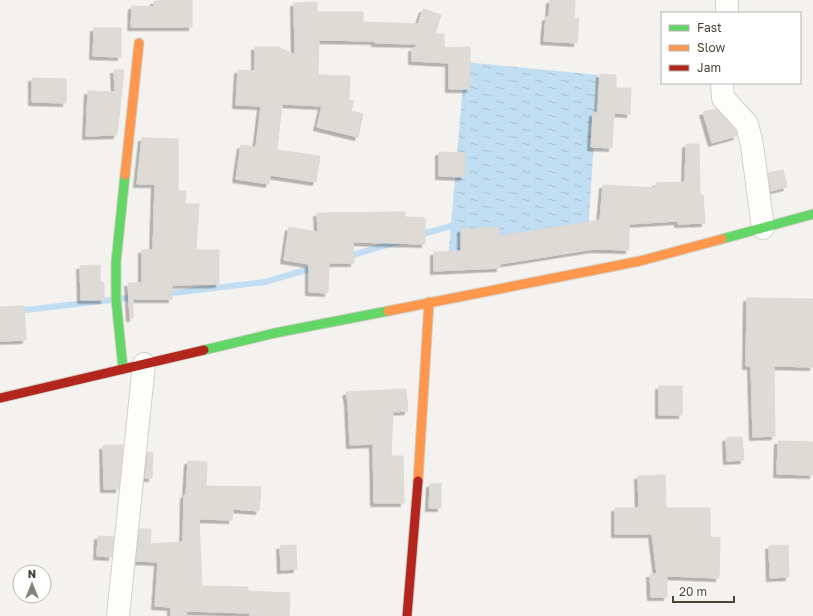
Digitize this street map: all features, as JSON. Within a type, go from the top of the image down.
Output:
[{"type":"main road","points":[[123,369],[116,299],[116,262],[139,42]]},
{"type":"main road","points":[[0,398],[275,333],[640,261],[813,214]]},
{"type":"main road","points":[[407,616],[416,512],[429,302]]},
{"type":"street","points":[[727,0],[727,12]]},
{"type":"street","points":[[722,84],[723,98],[747,124],[752,145],[763,228]]},
{"type":"street","points":[[118,616],[144,364]]},
{"type":"water","points":[[465,62],[598,75],[588,234],[448,260]]},
{"type":"building","points":[[192,0],[192,27],[131,27],[132,6],[154,7],[154,1]]},
{"type":"building","points":[[550,0],[575,0],[574,18],[579,19],[577,43],[544,41],[546,17],[549,17]]},
{"type":"building","points":[[317,2],[317,12],[363,12],[363,22],[418,24],[423,9],[441,15],[435,34],[444,34],[444,48],[470,47],[470,89],[449,89],[449,63],[412,61],[412,48],[416,48],[416,44],[375,43],[375,41],[319,40],[318,75],[350,76],[349,100],[354,101],[351,111],[363,114],[358,137],[317,127],[322,106],[282,104],[277,150],[320,156],[316,182],[270,175],[269,184],[236,179],[241,145],[256,147],[261,106],[236,105],[238,70],[255,71],[255,47],[278,47],[295,55],[294,3]]},
{"type":"building","points":[[94,28],[121,28],[121,57],[93,56]]},
{"type":"building","points":[[114,70],[124,70],[117,135],[86,136],[88,91],[115,92]]},
{"type":"building","points":[[600,74],[616,75],[616,88],[631,88],[630,114],[614,113],[612,148],[591,147],[593,113],[598,113]]},
{"type":"building","points":[[32,78],[66,79],[66,103],[32,102]]},
{"type":"building","points":[[716,109],[736,130],[737,136],[712,143],[703,112]]},
{"type":"building","points":[[142,138],[178,139],[178,191],[186,191],[185,204],[199,204],[196,250],[219,250],[219,284],[172,285],[172,299],[133,299],[133,318],[130,318],[128,283],[142,283],[142,250],[153,250],[155,184],[137,184]]},
{"type":"building","points":[[686,144],[699,144],[700,195],[703,195],[705,223],[678,224],[678,221],[629,224],[629,250],[594,249],[500,264],[500,268],[434,271],[434,252],[461,251],[461,229],[499,227],[499,236],[600,220],[603,185],[656,188],[656,183],[685,182]]},
{"type":"building","points":[[439,152],[465,153],[464,177],[439,176]]},
{"type":"building","points":[[783,170],[787,187],[771,191],[768,173]]},
{"type":"building","points":[[405,212],[405,217],[425,218],[425,244],[353,242],[354,263],[329,263],[328,293],[309,292],[309,264],[284,260],[289,227],[318,232],[317,213]]},
{"type":"building","points":[[100,265],[100,282],[104,283],[104,300],[81,300],[80,266]]},
{"type":"building","points":[[747,298],[813,299],[813,367],[774,366],[775,436],[753,437],[751,366],[746,366]]},
{"type":"building","points":[[24,306],[26,340],[0,341],[0,307]]},
{"type":"building","points":[[659,386],[682,386],[682,415],[659,415]]},
{"type":"building","points":[[406,389],[408,411],[393,412],[391,456],[403,456],[404,503],[374,503],[373,444],[350,445],[348,402],[346,392]]},
{"type":"building","points":[[742,437],[744,460],[727,461],[726,438]]},
{"type":"building","points":[[778,441],[813,442],[813,475],[777,474]]},
{"type":"building","points":[[123,445],[119,489],[104,489],[103,446]]},
{"type":"building","points":[[148,452],[153,452],[152,478],[145,478]]},
{"type":"building","points":[[188,461],[207,462],[206,486],[261,487],[259,511],[233,509],[232,520],[199,519],[202,586],[248,587],[248,591],[290,593],[289,616],[250,616],[250,613],[187,611],[186,616],[171,616],[171,607],[155,606],[158,562],[136,561],[140,529],[151,529],[150,544],[183,542],[184,495],[186,495]]},
{"type":"building","points":[[665,475],[666,508],[710,508],[710,537],[720,538],[719,578],[667,576],[667,597],[651,597],[650,574],[657,574],[652,534],[615,534],[615,508],[639,508],[638,476]]},
{"type":"building","points":[[441,483],[441,508],[429,508],[430,484]]},
{"type":"building","points":[[98,536],[114,537],[112,557],[97,556]]},
{"type":"building","points":[[296,545],[297,569],[281,570],[280,546]]},
{"type":"building","points":[[788,545],[789,577],[770,578],[769,546]]},
{"type":"waterway","points":[[419,235],[451,226]]},
{"type":"waterway","points":[[346,257],[400,241]]},
{"type":"waterway","points":[[165,294],[265,282],[316,267]]},
{"type":"waterway","points":[[17,311],[136,297]]},
{"type":"traffic: fast","points":[[123,369],[116,299],[116,262],[125,175]]},
{"type":"traffic: fast","points":[[722,239],[813,214]]},
{"type":"traffic: fast","points":[[204,350],[275,333],[388,311]]},
{"type":"traffic: slow","points":[[125,175],[139,43]]},
{"type":"traffic: slow","points":[[388,311],[640,261],[722,239]]},
{"type":"traffic: slow","points":[[418,481],[429,302]]},
{"type":"traffic: jam","points":[[0,398],[204,350]]},
{"type":"traffic: jam","points":[[407,616],[418,481]]}]
